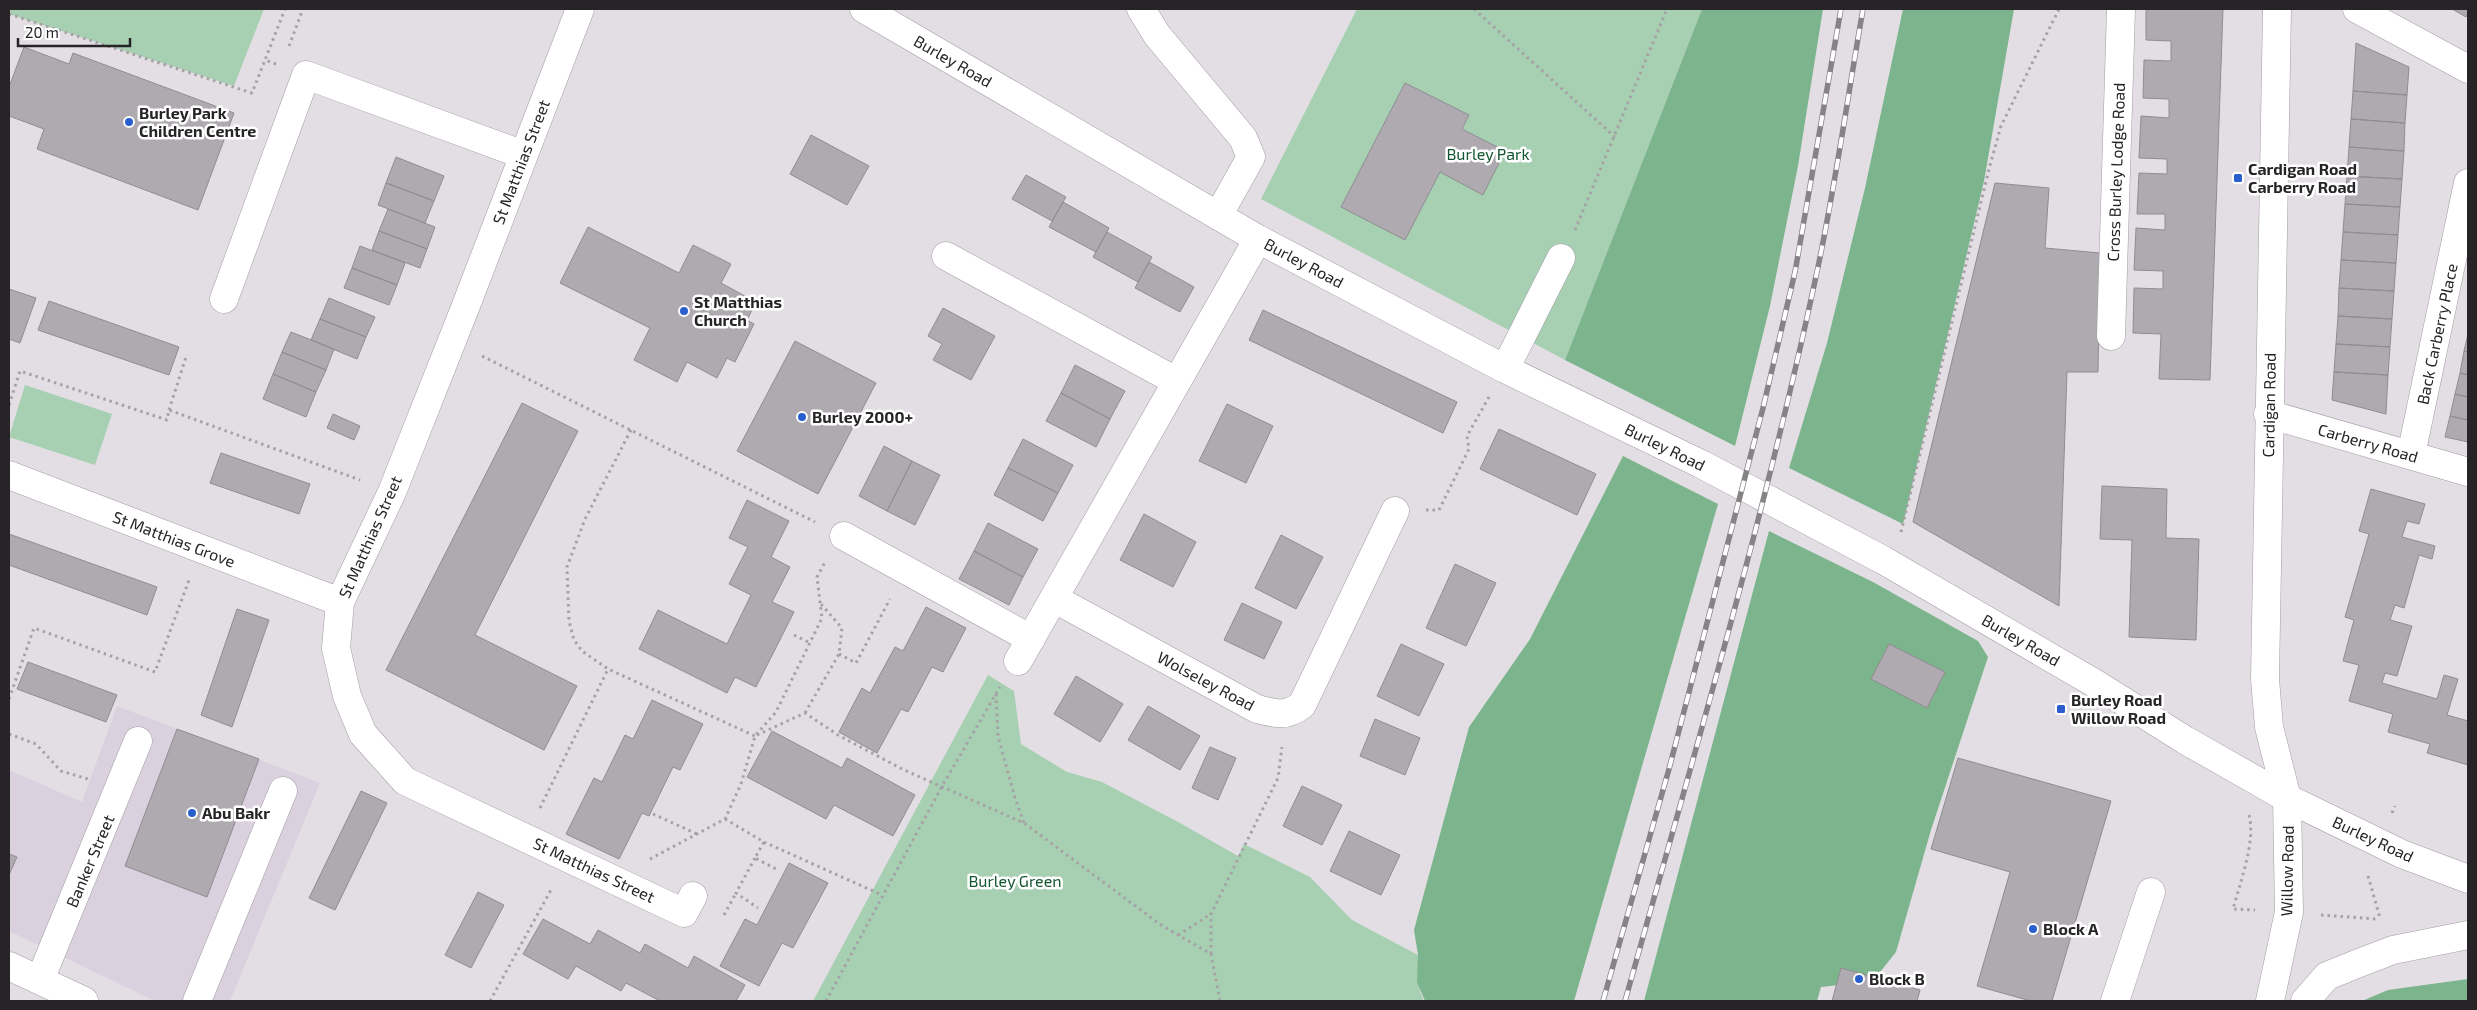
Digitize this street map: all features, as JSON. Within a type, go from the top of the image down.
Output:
[{"type":"street","name":"St Matthias Street","points":[[580,9],[392,492],[340,602],[336,648],[347,696],[363,734],[405,781],[684,913],[694,896]]},
{"type":"street","name":"Burley Road","points":[[864,9],[1258,239],[1505,369],[1701,464],[1892,566],[2287,798],[2402,854],[2468,879]]},
{"type":"street","points":[[1141,9],[1157,35],[1244,138],[1251,157],[1218,216]]},
{"type":"street","name":"Cross Burley Lodge Road","points":[[2110,336],[2121,9]]},
{"type":"street","name":"Cardigan Road","points":[[2277,9],[2268,414],[2265,679],[2269,727],[2287,798]]},
{"type":"street","points":[[2357,9],[2468,69]]},
{"type":"street","points":[[224,300],[294,71],[524,155]]},
{"type":"street","name":"Back Carberry Place","points":[[2411,455],[2468,183]]},
{"type":"street","points":[[844,536],[905,570],[1024,650],[1055,599],[1176,381],[1258,239]]},
{"type":"street","points":[[946,256],[1176,381]]},
{"type":"street","points":[[1505,369],[1560,258]]},
{"type":"street","name":"Carberry Road","points":[[2268,414],[2468,472]]},
{"type":"street","name":"St Matthias Grove","points":[[9,475],[340,602]]},
{"type":"street","points":[[1291,713],[1302,705],[1395,511]]},
{"type":"street","name":"Wolseley Road","points":[[1055,599],[1257,709],[1274,713],[1291,713]]},
{"type":"street","name":"Banker Street","points":[[40,980],[138,741]]},
{"type":"street","points":[[198,1001],[283,792]]},
{"type":"street","name":"Willow Road","points":[[2270,1001],[2289,912],[2287,798]]},
{"type":"street","points":[[2115,1001],[2151,892]]},
{"type":"street","points":[[2305,1001],[2327,976],[2393,950],[2468,935]]},
{"type":"street","points":[[9,966],[84,1001]]},
{"type":"path","points":[[9,14],[252,93],[285,9]]},
{"type":"path","points":[[265,60],[294,71],[303,9]]},
{"type":"path","points":[[1474,9],[1616,137]]},
{"type":"path","points":[[1560,258],[1581,220],[1668,9]]},
{"type":"path","points":[[1892,566],[1988,169],[2001,126],[2059,9]]},
{"type":"path","points":[[452,341],[844,536],[828,555],[817,577],[822,618],[776,712],[755,736],[741,784],[725,820],[646,861],[631,888]]},
{"type":"path","points":[[9,405],[20,371],[167,420],[186,357]]},
{"type":"path","points":[[1395,511],[1439,510],[1470,449],[1466,436],[1505,369]]},
{"type":"path","points":[[169,410],[392,492]]},
{"type":"path","points":[[631,430],[586,519],[567,567],[569,621],[574,640],[582,651],[608,669],[755,736],[805,713],[839,654],[842,628],[820,602]]},
{"type":"path","points":[[9,699],[34,628],[155,672],[200,549]]},
{"type":"path","points":[[839,654],[856,663],[905,570]]},
{"type":"path","points":[[794,634],[810,643]]},
{"type":"path","points":[[525,838],[608,669]]},
{"type":"path","points":[[826,1001],[941,788],[963,753],[996,693],[998,736],[1012,790],[1024,823]]},
{"type":"path","points":[[805,713],[838,735],[941,788],[1024,823],[1161,925],[1211,954]]},
{"type":"path","points":[[1220,1001],[1211,954],[1211,914],[1278,778],[1282,748],[1291,713]]},
{"type":"path","points":[[9,734],[36,744],[60,771],[120,788]]},
{"type":"path","points":[[2233,909],[2249,846],[2252,824],[2248,810]]},
{"type":"path","points":[[653,814],[698,834]]},
{"type":"path","points":[[725,820],[764,842],[882,896]]},
{"type":"path","points":[[758,908],[736,893],[764,842]]},
{"type":"path","points":[[490,1001],[546,901],[567,858]]},
{"type":"path","points":[[755,858],[776,869]]},
{"type":"path","points":[[1178,935],[1211,914]]},
{"type":"path","points":[[2329,915],[2380,920]]},
{"type":"shaded area","points":[[117,706],[320,783],[230,1001],[155,1001],[9,931],[9,770],[82,802]]},
{"type":"green space","points":[[9,9],[264,9],[234,86],[9,14]]},
{"type":"green space","name":"Burley Park","points":[[1357,9],[1702,9],[1565,360],[1261,199]]},
{"type":"green space","points":[[1702,9],[1823,9],[1798,166],[1770,306],[1735,446],[1565,360]]},
{"type":"green space","points":[[1903,9],[2014,9],[1984,181],[1903,524],[1789,468],[1827,343],[1865,188]]},
{"type":"green space","points":[[25,385],[112,414],[95,465],[9,437]]},
{"type":"green space","points":[[1623,456],[1718,504],[1574,1001],[1425,1001],[1417,982],[1418,955],[1414,930],[1469,727],[1530,639]]},
{"type":"green space","points":[[1769,531],[1873,582],[1978,641],[1988,657],[1931,830],[1896,952],[1873,981],[1821,987],[1817,1001],[1644,1001]]},
{"type":"green space","name":"Burley Green","points":[[988,675],[1014,691],[1021,744],[1067,772],[1102,782],[1238,856],[1244,844],[1310,877],[1352,920],[1418,955],[1420,991],[1424,1001],[813,1001]]},
{"type":"green space","points":[[2468,979],[2468,1001],[2362,1001],[2388,990]]},
{"type":"building","points":[[2146,9],[2223,9],[2210,380],[2159,379],[2161,334],[2133,333],[2134,288],[2163,289],[2163,271],[2134,270],[2136,228],[2165,230],[2165,214],[2137,214],[2139,173],[2167,174],[2167,159],[2139,158],[2141,116],[2169,118],[2169,99],[2143,98],[2144,60],[2171,61],[2171,41],[2146,40]]},
{"type":"building","points":[[2452,9],[2468,9],[2468,13],[2466,17]]},
{"type":"building","points":[[2356,43],[2409,67],[2407,95],[2353,91]]},
{"type":"building","name":"Burley Park Children Centre","points":[[24,47],[69,64],[73,53],[234,113],[198,210],[37,149],[44,129],[9,116],[9,87]]},
{"type":"building","points":[[1405,83],[1469,115],[1462,129],[1505,151],[1483,195],[1440,172],[1405,240],[1341,207]]},
{"type":"building","points":[[2353,91],[2407,95],[2405,123],[2351,119]]},
{"type":"building","points":[[2351,119],[2405,123],[2404,151],[2349,147]]},
{"type":"building","points":[[811,135],[869,166],[847,205],[790,174]]},
{"type":"building","points":[[2349,147],[2404,151],[2402,179],[2347,176]]},
{"type":"building","points":[[396,157],[444,176],[434,201],[386,183]]},
{"type":"building","points":[[1026,175],[1066,197],[1052,221],[1012,199]]},
{"type":"building","points":[[2347,176],[2402,179],[2400,207],[2345,204]]},
{"type":"building","points":[[386,183],[434,201],[425,223],[378,205]]},
{"type":"building","points":[[1995,183],[2049,188],[2045,248],[2100,253],[2098,372],[2067,372],[2059,606],[1913,522]]},
{"type":"building","points":[[1063,202],[1109,228],[1096,252],[1049,227]]},
{"type":"building","points":[[2345,204],[2400,207],[2398,235],[2343,232]]},
{"type":"building","points":[[388,209],[435,227],[427,249],[379,231]]},
{"type":"building","name":"St Matthias Church","points":[[588,227],[679,273],[693,245],[731,264],[721,283],[756,302],[747,320],[754,324],[735,362],[727,358],[717,378],[687,362],[677,382],[634,360],[650,328],[560,283]]},
{"type":"building","points":[[379,231],[427,249],[420,268],[372,250]]},
{"type":"building","points":[[1107,232],[1152,257],[1138,282],[1093,257]]},
{"type":"building","points":[[2343,232],[2398,235],[2396,263],[2341,260]]},
{"type":"building","points":[[360,246],[405,263],[397,285],[352,268]]},
{"type":"building","points":[[2341,260],[2396,263],[2394,291],[2339,288]]},
{"type":"building","points":[[1149,262],[1194,287],[1180,312],[1135,288]]},
{"type":"building","points":[[352,268],[397,285],[389,305],[344,288]]},
{"type":"building","points":[[2339,288],[2394,291],[2392,319],[2338,316]]},
{"type":"building","points":[[9,289],[36,298],[20,343],[9,339]]},
{"type":"building","points":[[329,298],[375,317],[366,337],[320,319]]},
{"type":"building","points":[[49,301],[179,347],[169,375],[38,330]]},
{"type":"building","points":[[943,308],[995,336],[971,380],[933,360],[942,344],[928,336]]},
{"type":"building","points":[[1263,310],[1457,402],[1443,433],[1249,340]]},
{"type":"building","points":[[2338,316],[2392,319],[2390,347],[2336,344]]},
{"type":"building","points":[[320,319],[366,337],[357,359],[311,340]]},
{"type":"building","points":[[291,332],[334,349],[326,370],[282,352]]},
{"type":"building","points":[[2468,334],[2468,352],[2464,351]]},
{"type":"building","points":[[795,341],[876,383],[818,494],[737,451]]},
{"type":"building","points":[[2336,344],[2390,347],[2388,375],[2334,372]]},
{"type":"building","points":[[2464,351],[2468,352],[2468,375],[2460,373]]},
{"type":"building","points":[[282,352],[326,370],[316,392],[273,374]]},
{"type":"building","points":[[1075,365],[1125,391],[1110,419],[1061,393]]},
{"type":"building","points":[[2334,372],[2388,375],[2386,414],[2332,400]]},
{"type":"building","points":[[2460,373],[2468,375],[2468,397],[2455,394]]},
{"type":"building","points":[[273,374],[316,392],[306,417],[263,399]]},
{"type":"building","points":[[1061,393],[1110,419],[1096,447],[1046,421]]},
{"type":"building","points":[[2455,394],[2468,397],[2468,420],[2450,416]]},
{"type":"building","points":[[522,403],[578,431],[475,635],[577,686],[544,750],[386,670]]},
{"type":"building","points":[[1227,404],[1273,426],[1246,483],[1199,461]]},
{"type":"building","points":[[333,414],[360,426],[354,440],[327,428]]},
{"type":"building","points":[[2450,416],[2468,420],[2468,442],[2445,437]]},
{"type":"building","points":[[1499,429],[1596,474],[1577,515],[1480,469]]},
{"type":"building","points":[[1023,439],[1073,465],[1058,493],[1008,468]]},
{"type":"building","points":[[884,446],[912,461],[887,511],[859,496]]},
{"type":"building","points":[[221,453],[310,484],[299,514],[210,483]]},
{"type":"building","points":[[912,461],[940,475],[915,525],[887,511]]},
{"type":"building","points":[[1008,468],[1058,493],[1043,521],[994,495]]},
{"type":"building","points":[[2102,486],[2167,489],[2166,538],[2199,539],[2196,640],[2129,637],[2132,540],[2100,539]]},
{"type":"building","points":[[2371,489],[2425,504],[2419,524],[2407,521],[2402,537],[2435,546],[2432,559],[2419,555],[2404,608],[2395,605],[2390,620],[2412,626],[2397,676],[2385,673],[2382,683],[2437,699],[2444,675],[2458,679],[2447,715],[2468,721],[2468,765],[2427,753],[2430,744],[2388,732],[2393,714],[2349,701],[2359,665],[2343,661],[2354,620],[2345,617],[2369,534],[2359,531]]},
{"type":"building","points":[[747,500],[789,521],[771,557],[790,567],[772,602],[794,612],[756,687],[735,677],[727,693],[639,649],[658,610],[727,644],[751,595],[729,584],[748,547],[729,538]]},
{"type":"building","points":[[1144,514],[1196,542],[1173,587],[1120,560]]},
{"type":"building","points":[[988,523],[1038,549],[1023,577],[974,551]]},
{"type":"building","points":[[9,534],[157,587],[147,615],[9,565]]},
{"type":"building","points":[[1281,535],[1323,557],[1296,609],[1255,588]]},
{"type":"building","points":[[974,551],[1023,577],[1009,605],[959,579]]},
{"type":"building","points":[[1455,564],[1496,583],[1466,646],[1426,628]]},
{"type":"building","points":[[1242,603],[1282,622],[1264,659],[1224,640]]},
{"type":"building","points":[[926,607],[966,628],[943,672],[932,667],[908,712],[901,709],[877,753],[839,732],[862,688],[870,693],[895,647],[903,651]]},
{"type":"building","points":[[237,609],[269,620],[232,727],[201,715]]},
{"type":"building","points":[[1401,644],[1444,664],[1419,716],[1377,696]]},
{"type":"building","points":[[1889,644],[1945,672],[1927,708],[1871,679]]},
{"type":"building","points":[[28,662],[117,695],[106,722],[17,689]]},
{"type":"building","points":[[1076,676],[1123,704],[1100,742],[1054,714]]},
{"type":"building","points":[[652,700],[703,724],[680,770],[673,767],[649,816],[642,813],[619,859],[566,834],[594,778],[602,782],[625,735],[633,739]]},
{"type":"building","points":[[1148,706],[1200,736],[1180,770],[1128,740]]},
{"type":"building","points":[[1375,719],[1420,738],[1405,775],[1360,756]]},
{"type":"building","name":"Abu Bakr","points":[[177,729],[259,759],[207,897],[125,866]]},
{"type":"building","points":[[772,731],[842,768],[847,758],[915,795],[893,836],[834,805],[826,819],[747,777]]},
{"type":"building","points":[[1210,747],[1236,758],[1218,800],[1192,788]]},
{"type":"building","name":"Block A","points":[[1958,758],[2111,801],[2052,1001],[2031,1001],[1977,986],[2010,872],[1931,849]]},
{"type":"building","points":[[1302,786],[1342,805],[1322,845],[1283,826]]},
{"type":"building","points":[[361,791],[387,803],[335,910],[309,898]]},
{"type":"building","points":[[1349,831],[1400,855],[1381,895],[1330,871]]},
{"type":"building","points":[[9,854],[17,857],[9,875]]},
{"type":"building","points":[[789,863],[828,883],[793,948],[782,943],[759,986],[720,966],[745,919],[757,925]]},
{"type":"building","points":[[478,892],[504,905],[471,968],[445,955]]},
{"type":"building","points":[[543,919],[590,944],[598,930],[640,953],[645,944],[688,968],[694,956],[745,985],[736,1001],[660,1001],[626,983],[621,991],[576,966],[568,979],[523,954]]},
{"type":"building","name":"Block B","points":[[1841,968],[1920,990],[1917,1001],[1832,1001]]},
{"type":"railway","points":[[1603,1001],[1669,769],[1763,408],[1795,272],[1841,9]]},
{"type":"railway","points":[[1625,1001],[1728,635],[1798,359],[1831,202],[1863,9]]},
{"type":"place","name":"Burley Park Children Centre","points":[[129,122]]},
{"type":"place","name":"Cardigan Road Carberry Road","points":[[2238,178]]},
{"type":"place","name":"St Matthias Church","points":[[684,311]]},
{"type":"place","name":"Burley 2000+","points":[[802,417]]},
{"type":"place","name":"Burley Road Willow Road","points":[[2061,709]]},
{"type":"place","name":"Abu Bakr","points":[[192,813]]},
{"type":"place","name":"Block A","points":[[2033,929]]},
{"type":"place","name":"Block B","points":[[1859,979]]}]
